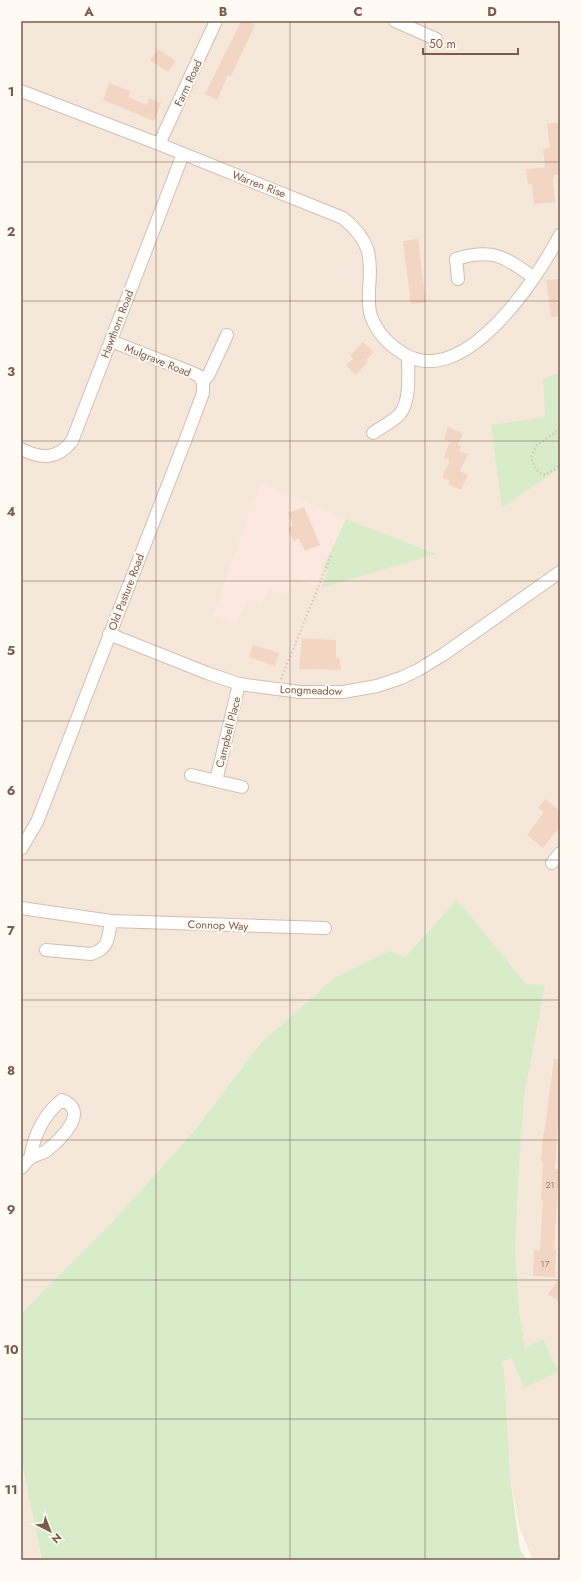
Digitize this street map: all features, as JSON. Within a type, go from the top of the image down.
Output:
[{"type":"street","name":"Farm Road","points":[[159,144],[216,21]]},
{"type":"street","points":[[395,21],[436,39]]},
{"type":"street","name":"Warren Rise","points":[[21,91],[335,214],[355,228],[362,235],[369,250],[371,274],[368,301],[371,316],[384,338],[392,347],[408,357],[422,361],[455,355],[470,346],[497,324],[534,278],[559,241]]},
{"type":"street","name":"Hawthorn Road","points":[[21,449],[35,456],[57,453],[67,446],[76,430],[183,154]]},
{"type":"street","points":[[458,279],[456,259],[477,254],[501,256],[534,278]]},
{"type":"street","name":"Old Pasture Road","points":[[21,849],[37,822],[198,406],[202,393],[203,382],[210,374],[226,335]]},
{"type":"street","name":"Mulgrave Road","points":[[111,341],[193,373],[201,378],[203,382]]},
{"type":"street","points":[[373,433],[399,414],[405,403],[408,384],[408,357]]},
{"type":"street","name":"Longmeadow","points":[[109,634],[207,673],[240,684],[265,688],[325,693],[366,689],[401,678],[418,670],[444,654],[560,572]]},
{"type":"street","name":"Campbell Place","points":[[216,781],[240,684]]},
{"type":"street","name":"Campbell Place","points":[[190,775],[242,787]]},
{"type":"street","points":[[552,863],[560,853]]},
{"type":"street","name":"Connop Way","points":[[21,908],[111,921],[325,928]]},
{"type":"street","points":[[46,950],[91,954],[97,953],[107,944],[111,921]]},
{"type":"street","points":[[21,1168],[30,1158],[44,1152],[57,1141],[68,1128],[75,1116],[74,1110],[68,1103],[62,1100],[55,1105],[44,1121],[33,1142],[30,1158]]},
{"type":"path","points":[[560,429],[537,445],[531,457],[534,467],[544,475],[560,466]]},
{"type":"path","points":[[279,683],[332,554]]},
{"type":"shaded area","points":[[21,21],[560,21],[560,1560],[533,1560],[519,1527],[496,1396],[260,1044],[194,1131],[115,1219],[21,1314]]},
{"type":"shaded area","points":[[260,482],[346,519],[436,554],[321,588],[295,578],[287,595],[268,589],[262,604],[248,598],[236,624],[213,616]]},
{"type":"shaded area","points":[[21,1459],[42,1560],[21,1560]]},
{"type":"green space","points":[[560,372],[560,468],[502,507],[491,425],[545,417],[543,379]]},
{"type":"green space","points":[[346,519],[436,554],[321,588],[328,571],[323,568]]},
{"type":"green space","points":[[457,900],[526,984],[545,985],[524,1097],[515,1250],[519,1311],[525,1348],[543,1339],[556,1367],[560,1365],[560,1371],[524,1388],[512,1358],[501,1362],[504,1370],[510,1476],[520,1550],[527,1560],[42,1560],[21,1459],[21,1314],[115,1219],[194,1131],[260,1044],[334,978],[389,951],[405,957]]},
{"type":"building","points":[[241,21],[248,21],[255,25],[231,76],[228,75],[217,100],[205,94]]},
{"type":"building","points":[[158,49],[176,61],[168,72],[150,60]]},
{"type":"building","points":[[109,83],[130,91],[128,97],[147,105],[149,98],[161,103],[154,121],[103,100]]},
{"type":"building","points":[[560,122],[560,174],[554,175],[553,178],[555,202],[534,204],[532,184],[528,184],[526,169],[552,167],[545,167],[543,149],[550,148],[547,124]]},
{"type":"building","points":[[418,239],[426,303],[411,304],[403,241]]},
{"type":"building","points":[[560,279],[560,316],[551,317],[546,280]]},
{"type":"building","points":[[363,342],[374,352],[366,360],[368,362],[356,375],[346,365],[353,359],[350,355]]},
{"type":"building","points":[[448,427],[463,433],[458,445],[461,446],[459,451],[468,454],[460,471],[468,475],[461,490],[448,484],[450,481],[442,477],[450,460],[444,458],[450,441],[444,439]]},
{"type":"building","points":[[304,507],[320,545],[305,551],[299,539],[293,541],[288,528],[293,525],[288,513]]},
{"type":"building","points":[[302,638],[336,640],[336,658],[339,657],[341,670],[299,669]]},
{"type":"building","points":[[253,645],[279,653],[275,666],[249,657]]},
{"type":"building","points":[[545,799],[560,811],[560,826],[543,848],[527,835],[544,812],[538,808]]},
{"type":"building","points":[[554,1059],[560,1059],[560,1126],[558,1125],[555,1169],[559,1169],[554,1250],[556,1250],[555,1277],[533,1276],[534,1250],[540,1250],[543,1200],[541,1200],[543,1161],[541,1161],[543,1134]]},
{"type":"building","points":[[560,1278],[560,1302],[548,1294]]}]
